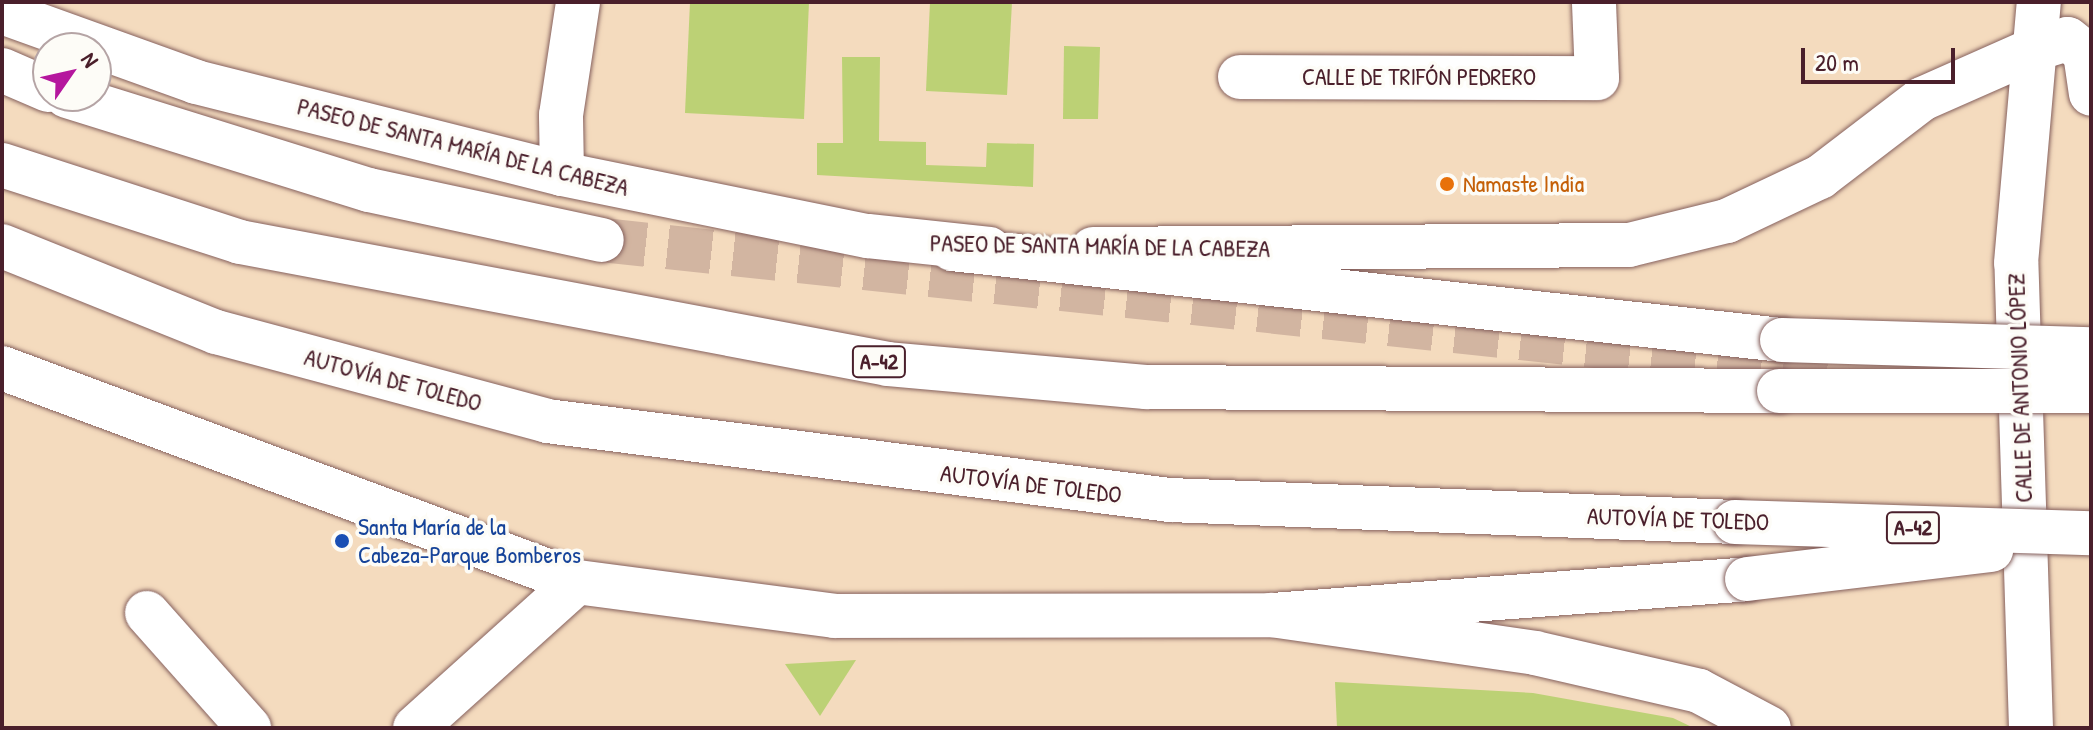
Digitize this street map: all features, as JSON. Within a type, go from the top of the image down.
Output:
[{"type":"main road","points":[[562,174],[561,115],[578,2]]},
{"type":"main road","name":"CALLE DE TRIFÓN PEDRERO","points":[[1240,77],[1597,78],[1594,2]]},
{"type":"main road","name":"CALLE DE ANTONIO LÓPEZ","points":[[2031,728],[2016,263],[2039,2]]},
{"type":"main road","name":"PASEO DE SANTA MARÍA DE LA CABEZA","points":[[2,12],[196,82],[562,174],[952,249],[1629,245],[1727,221],[1820,177],[1922,99],[2035,49]]},
{"type":"main road","points":[[2035,49],[2068,39],[2085,53],[2091,94]]},
{"type":"main road","points":[[2,70],[32,83]]},
{"type":"main road","points":[[112,110],[369,190],[602,240]]},
{"type":"main road","name":"A-42","points":[[2,165],[240,242],[888,364],[1146,387],[2091,391]]},
{"type":"main road","name":"AUTOVÍA DE TOLEDO","points":[[2,246],[216,332],[547,421],[1170,500],[2091,534]]},
{"type":"main road","points":[[952,249],[1782,340],[2091,349]]},
{"type":"main road","points":[[2,368],[577,582],[834,616],[1272,615],[1747,579],[2091,534]]},
{"type":"main road","points":[[415,728],[577,582]]},
{"type":"main road","points":[[147,613],[249,728]]},
{"type":"main road","points":[[1272,615],[1535,653],[1699,691],[1769,728]]},
{"type":"green space","points":[[690,2],[809,2],[804,119],[685,113]]},
{"type":"green space","points":[[930,2],[1012,2],[1007,95],[926,91]]},
{"type":"green space","points":[[1064,46],[1100,47],[1098,119],[1063,119]]},
{"type":"green space","points":[[842,57],[880,57],[879,141],[926,142],[926,165],[986,167],[987,143],[1034,144],[1033,187],[817,175],[817,143],[843,143]]},
{"type":"green space","points":[[856,660],[820,716],[785,664]]},
{"type":"green space","points":[[1335,682],[1533,693],[1673,718],[1694,728],[1337,728]]},
{"type":"tunnel","points":[[602,240],[1849,373]]},
{"type":"place","name":"Namaste India","points":[[1447,184]]},
{"type":"place","name":"Santa María de la Cabeza-Parque Bomberos","points":[[342,541]]}]
